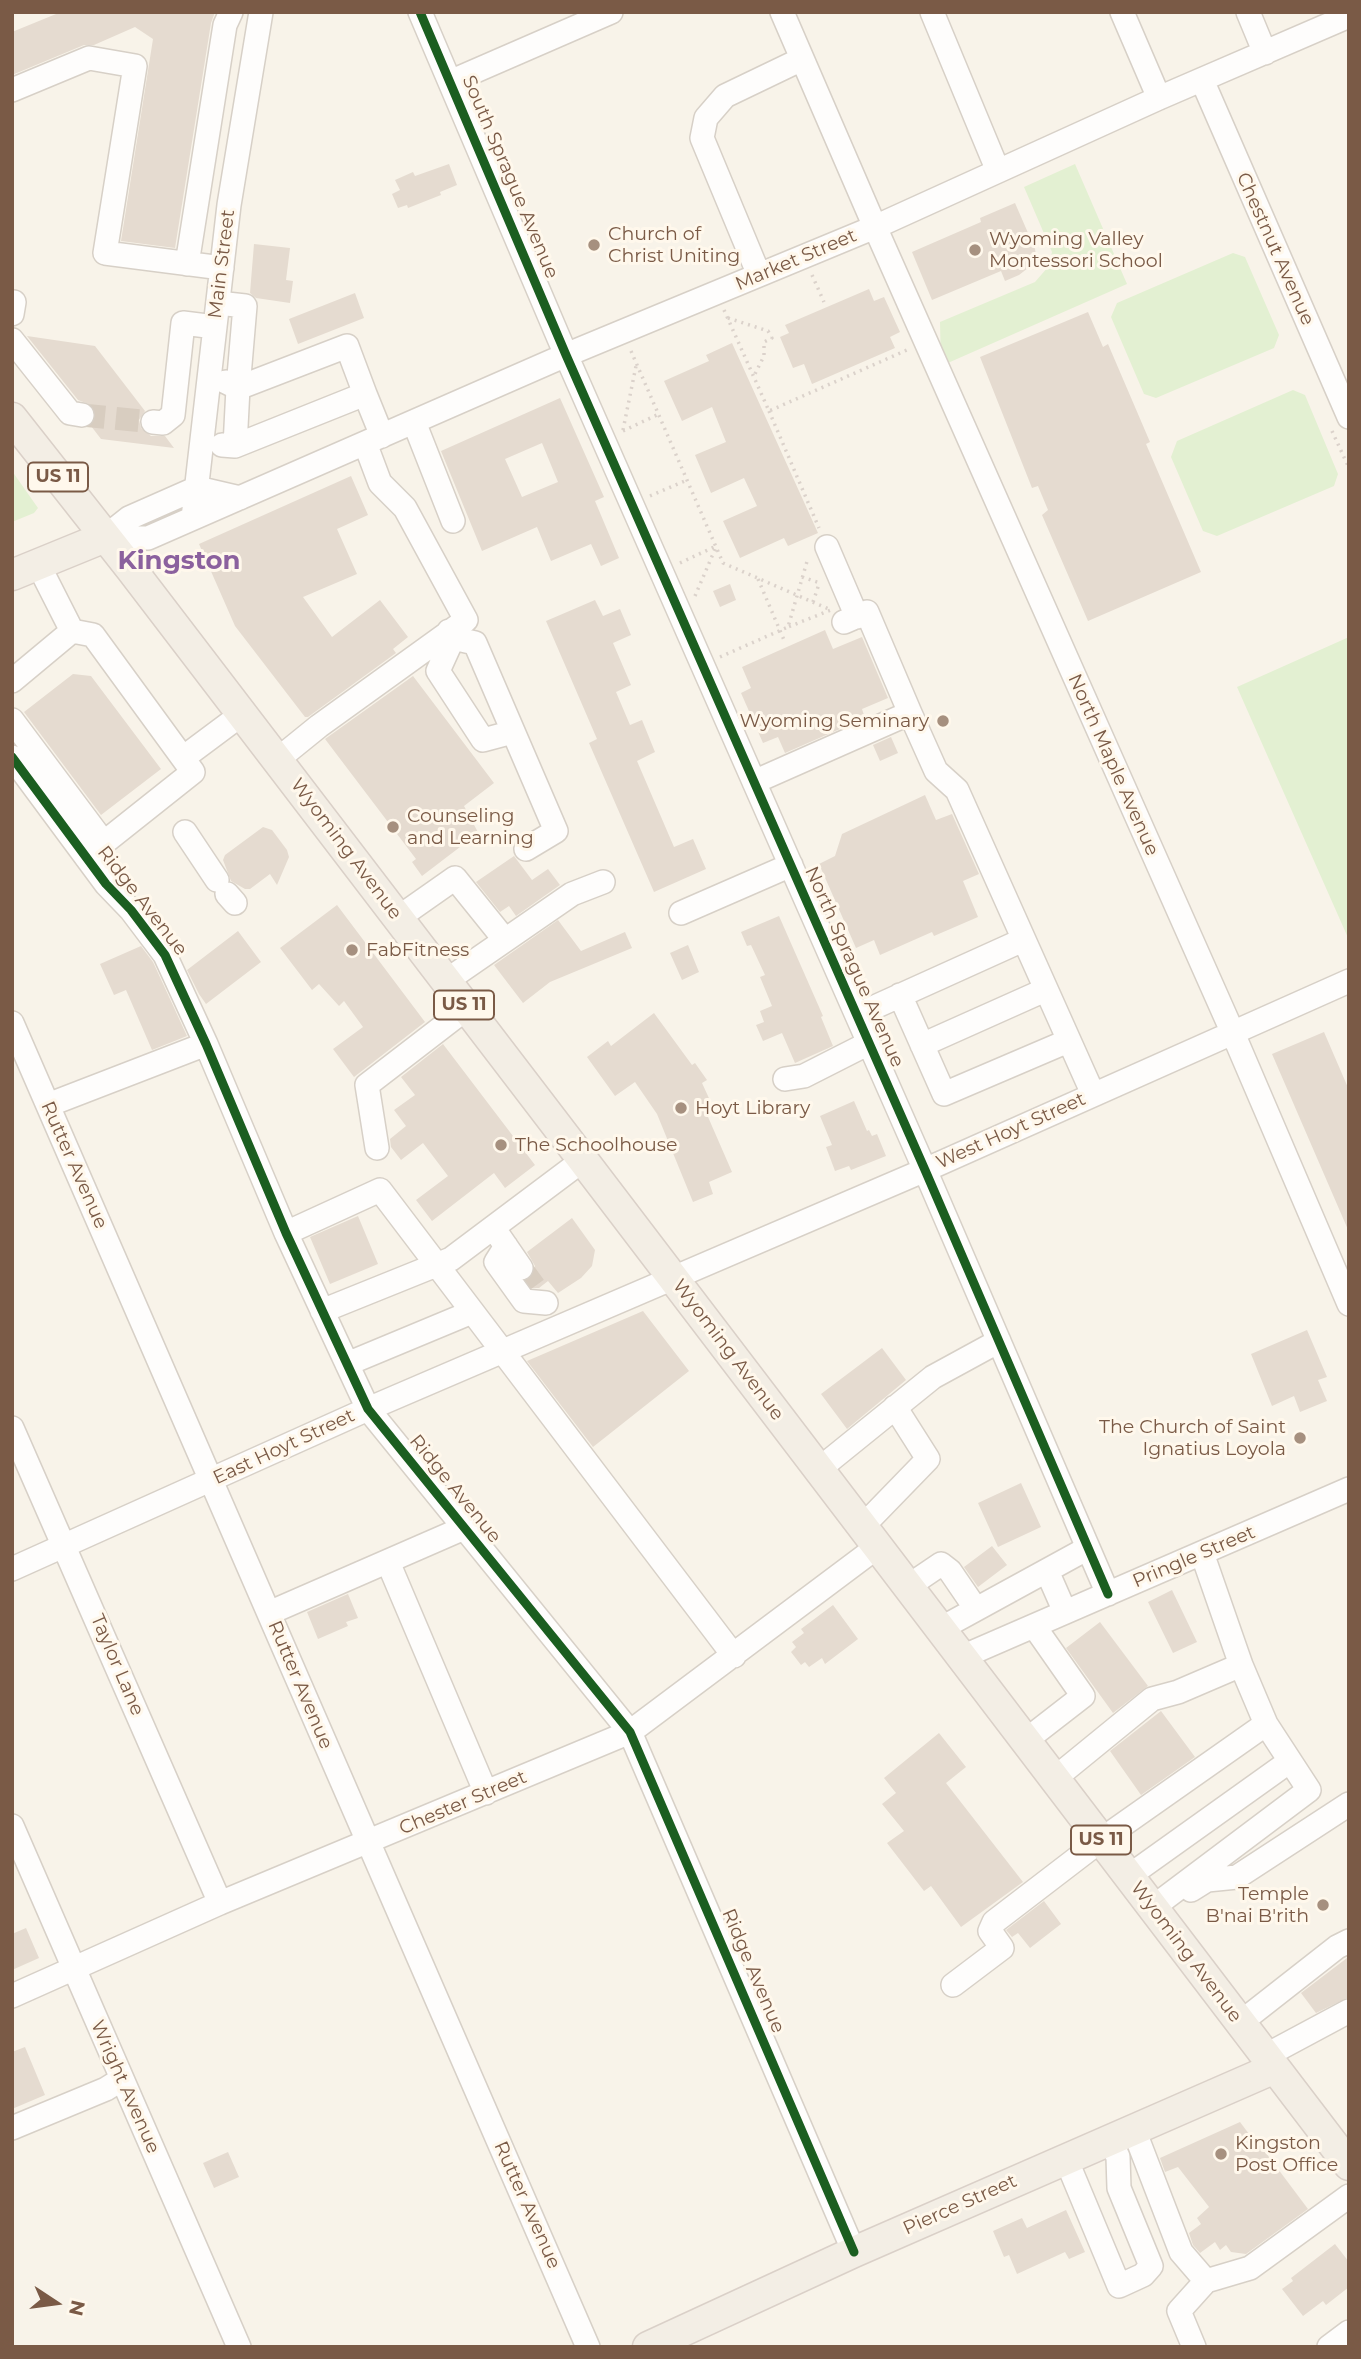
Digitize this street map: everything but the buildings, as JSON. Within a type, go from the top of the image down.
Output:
[{"type":"main road","name":"US 11","points":[[12,418],[105,537]]},
{"type":"main road","name":"Market Street","points":[[25,570],[105,537]]},
{"type":"main road","name":"Wyoming Avenue","points":[[105,537],[1349,2165]]},
{"type":"main road","name":"Pierce Street","points":[[648,2347],[854,2252],[1122,2135],[1270,2062]]},
{"type":"street","points":[[187,264],[225,25],[231,12]]},
{"type":"street","name":"Main Street","points":[[193,518],[234,167],[261,12]]},
{"type":"street","name":"South Sprague Avenue","points":[[420,12],[566,355]]},
{"type":"street","points":[[450,82],[611,12]]},
{"type":"street","name":"North Maple Avenue","points":[[782,12],[1232,1031],[1349,1304]]},
{"type":"street","points":[[932,12],[998,171]]},
{"type":"street","points":[[1122,12],[1160,98]]},
{"type":"street","points":[[1248,12],[1265,53]]},
{"type":"street","name":"Market Street","points":[[105,537],[148,538],[566,355],[875,227],[1349,16]]},
{"type":"street","points":[[12,90],[89,58],[135,66],[105,253],[222,268]]},
{"type":"street","points":[[759,275],[702,138],[706,118],[725,96],[802,59]]},
{"type":"street","name":"Chestnut Avenue","points":[[1202,80],[1340,424]]},
{"type":"street","points":[[218,303],[245,306],[235,446]]},
{"type":"street","points":[[153,422],[163,423],[173,415],[183,323],[215,327]]},
{"type":"street","points":[[12,340],[70,413],[82,415]]},
{"type":"street","points":[[210,373],[238,388],[347,346],[365,394],[380,483],[405,508],[466,620],[451,634],[319,726],[277,760]]},
{"type":"street","name":"North Sprague Avenue","points":[[566,355],[925,1170],[1108,1594]]},
{"type":"street","points":[[202,443],[235,446],[365,394]]},
{"type":"street","points":[[414,422],[453,521]]},
{"type":"street","points":[[197,488],[240,498]]},
{"type":"street","name":"Market Street","points":[[105,537],[129,518],[197,488]]},
{"type":"street","points":[[827,547],[851,619],[867,612],[936,771],[957,790],[1093,1094]]},
{"type":"street","points":[[25,570],[72,631],[93,635],[192,772],[95,850]]},
{"type":"street","points":[[12,681],[72,631]]},
{"type":"street","points":[[451,634],[475,643],[556,831],[526,849]]},
{"type":"street","points":[[451,634],[438,671],[484,740],[513,732]]},
{"type":"street","points":[[183,758],[242,713]]},
{"type":"street","points":[[754,782],[910,713]]},
{"type":"street","points":[[12,720],[95,850]]},
{"type":"street","points":[[12,733],[95,850]]},
{"type":"street","name":"Ridge Avenue","points":[[12,757],[95,850],[166,955],[286,1233],[368,1409],[630,1732],[854,2252]]},
{"type":"street","points":[[185,832],[227,892]]},
{"type":"street","points":[[681,913],[791,865]]},
{"type":"street","points":[[398,918],[455,878],[505,940]]},
{"type":"street","points":[[446,981],[572,894],[603,882]]},
{"type":"street","points":[[857,1015],[1023,940]]},
{"type":"street","name":"West Hoyt Street","points":[[673,1278],[925,1170],[1349,981]]},
{"type":"street","points":[[922,1045],[1045,990]]},
{"type":"street","points":[[900,996],[944,1094],[1068,1041]]},
{"type":"street","points":[[377,1148],[367,1085],[467,1008]]},
{"type":"street","name":"Rutter Avenue","points":[[12,1023],[588,2347]]},
{"type":"street","points":[[785,1079],[804,1076],[869,1043]]},
{"type":"street","points":[[48,1105],[206,1044]]},
{"type":"street","points":[[322,1311],[451,1259],[500,1236],[583,1160]]},
{"type":"street","points":[[286,1233],[380,1190],[734,1656]]},
{"type":"street","points":[[500,1236],[521,1268]]},
{"type":"street","points":[[500,1236],[496,1262],[524,1301],[541,1296],[561,1326]]},
{"type":"street","name":"East Hoyt Street","points":[[12,1569],[368,1409],[673,1278]]},
{"type":"street","points":[[347,1364],[472,1312]]},
{"type":"street","points":[[818,1469],[933,1377],[999,1341]]},
{"type":"street","name":"Chester Street","points":[[12,1996],[220,1903],[630,1732],[734,1656],[870,1537],[928,1459],[895,1408]]},
{"type":"street","name":"Taylor Lane","points":[[12,1428],[220,1903]]},
{"type":"street","name":"Pringle Street","points":[[961,1657],[1349,1489]]},
{"type":"street","points":[[269,1613],[464,1528]]},
{"type":"street","points":[[940,1629],[1088,1549]]},
{"type":"street","points":[[1154,1910],[1309,1790],[1266,1724],[1241,1665],[1202,1553]]},
{"type":"street","points":[[388,1562],[486,1793]]},
{"type":"street","points":[[907,1587],[941,1564],[950,1571],[976,1609]]},
{"type":"street","points":[[1047,1571],[1066,1612]]},
{"type":"street","points":[[1025,1741],[1083,1696],[1034,1626]]},
{"type":"street","points":[[1054,1779],[1152,1699],[1178,1692],[1241,1665]]},
{"type":"street","points":[[953,1985],[1002,1948],[989,1931],[993,1923],[1101,1840],[1266,1724]]},
{"type":"street","points":[[1129,1877],[1290,1761]]},
{"type":"street","points":[[1154,1910],[1207,1880],[1237,1877],[1349,1804]]},
{"type":"street","name":"Wright Avenue","points":[[12,1826],[239,2347]]},
{"type":"street","points":[[1240,2023],[1337,1947],[1349,1941]]},
{"type":"street","points":[[1270,2062],[1349,2011]]},
{"type":"street","points":[[1270,2062],[1349,2028]]},
{"type":"street","points":[[12,2128],[106,2089],[122,2079]]},
{"type":"street","points":[[1066,2159],[1119,2286],[1143,2276],[1151,2266],[1119,2188],[1118,2157],[1122,2135]]},
{"type":"street","points":[[1122,2135],[1181,2252],[1206,2281]]},
{"type":"street","points":[[1194,2347],[1179,2311],[1206,2281],[1250,2269],[1349,2196]]},
{"type":"street","points":[[1329,2347],[1349,2332]]},
{"type":"path","points":[[811,273],[824,302]]},
{"type":"path","points":[[724,310],[827,547],[809,555],[788,627]]},
{"type":"path","points":[[728,318],[768,331],[772,338],[764,342],[764,356],[754,377]]},
{"type":"path","points":[[769,411],[909,349]]},
{"type":"path","points":[[631,351],[723,563],[831,610],[716,659]]},
{"type":"path","points":[[623,430],[637,363]]},
{"type":"path","points":[[618,433],[659,414]]},
{"type":"path","points":[[1340,424],[1349,468]]},
{"type":"path","points":[[646,498],[687,480]]},
{"type":"path","points":[[675,565],[716,547]]},
{"type":"path","points":[[692,604],[716,547]]},
{"type":"path","points":[[757,577],[784,640]]},
{"type":"path","points":[[813,602],[819,584]]},
{"type":"green space","points":[[1075,164],[1127,284],[941,366],[940,322],[1035,282],[1048,267],[1052,252],[1024,187]]},
{"type":"green space","points":[[1233,253],[1245,257],[1279,335],[1274,348],[1156,398],[1144,394],[1111,317],[1117,303]]},
{"type":"green space","points":[[1293,390],[1305,395],[1338,474],[1334,486],[1217,536],[1203,531],[1171,457],[1177,441]]},
{"type":"green space","points":[[12,471],[38,508],[34,513],[12,522]]},
{"type":"green space","points":[[1349,637],[1349,940],[1237,687]]},
{"type":"tunnel","points":[[82,415],[153,422]]},
{"type":"tunnel","points":[[521,1268],[537,1290]]},
{"type":"cycle path","points":[[420,12],[566,355],[925,1170],[1108,1594]]},
{"type":"cycle path","points":[[12,757],[106,884],[131,910],[165,955],[286,1233],[368,1409],[630,1732],[854,2252]]},
{"type":"place","name":"Church of Christ Uniting","points":[[594,245]]},
{"type":"place","name":"Wyoming Valley Montessori School","points":[[975,250]]},
{"type":"place","name":"Wyoming Seminary","points":[[943,721]]},
{"type":"place","name":"Counseling and Learning","points":[[393,827]]},
{"type":"place","name":"FabFitness","points":[[352,950]]},
{"type":"place","name":"Hoyt Library","points":[[681,1108]]},
{"type":"place","name":"The Schoolhouse","points":[[501,1145]]},
{"type":"place","name":"The Church of Saint Ignatius Loyola","points":[[1300,1438]]},
{"type":"place","name":"Temple B'nai B'rith","points":[[1323,1905]]},
{"type":"place","name":"Kingston Post Office","points":[[1221,2154]]},
{"type":"district","name":"Kingston","points":[[179,561]]}]
